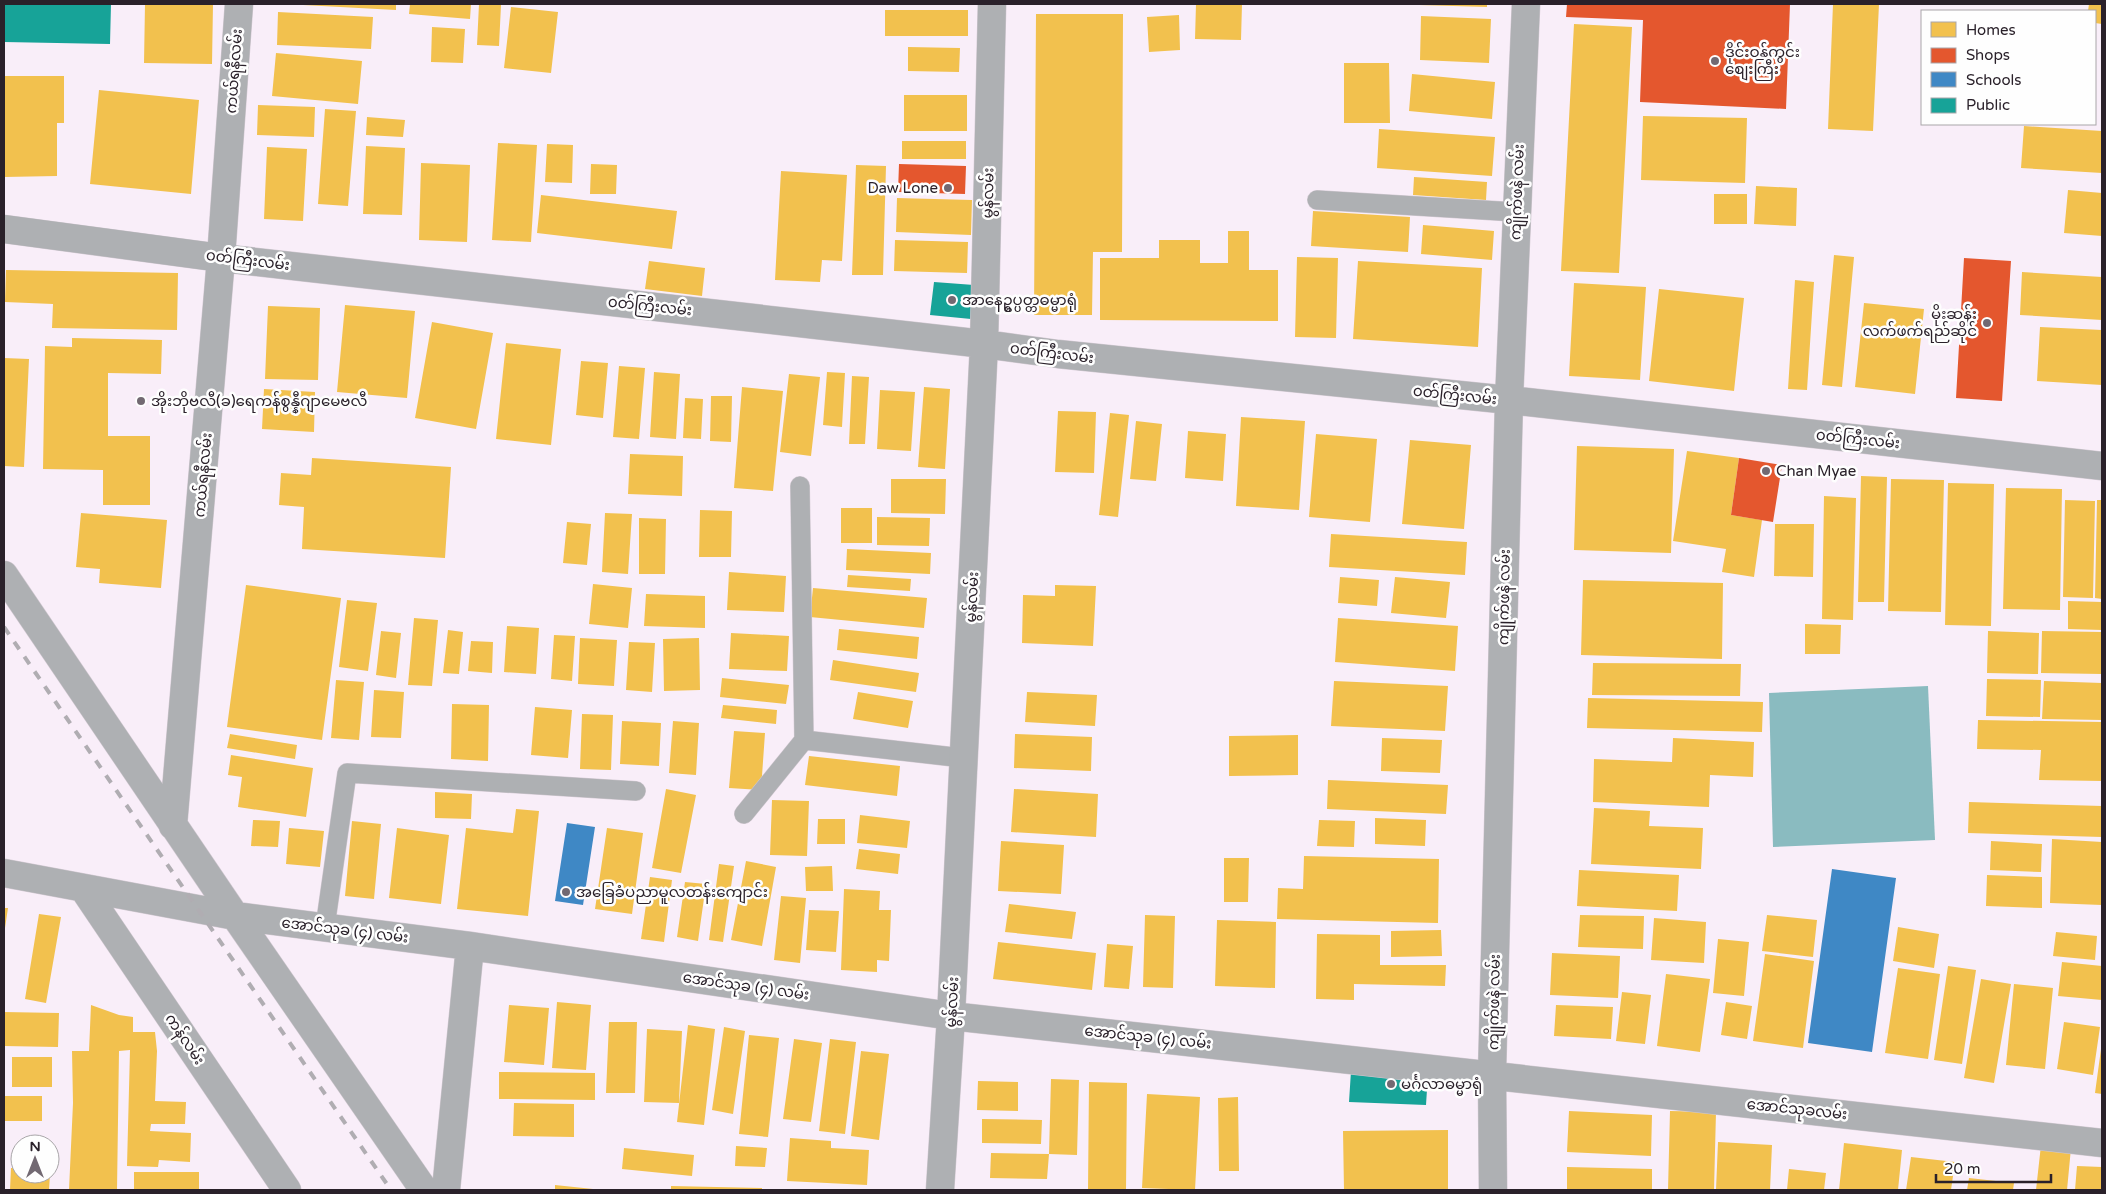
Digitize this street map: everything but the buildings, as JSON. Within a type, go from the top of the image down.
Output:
[{"type":"street","name":"ကယ်ရနီလမ်း","points":[[173,826],[221,258],[239,4]]},
{"type":"street","name":"မွန်လမ်း","points":[[940,1190],[951,1016],[984,344],[992,4]]},
{"type":"street","name":"ကျိုက်ဖနဲ လမ်း","points":[[1493,1190],[1492,1074],[1509,400],[1526,4]]},
{"type":"street","name":"၀တ်ကြီးလမ်း","points":[[4,229],[221,258],[984,344],[1058,354],[1509,400],[2102,466]]},
{"type":"street","points":[[4,575],[173,826],[424,1190]]},
{"type":"street","name":"အောင်သုခ (၄) လမ်း","points":[[4,873],[235,916],[470,946],[951,1016],[1492,1074]]},
{"type":"street","name":"ကန်လမ်း","points":[[83,888],[286,1190]]},
{"type":"street","points":[[446,1190],[470,946]]},
{"type":"street","name":"အောင်သုခလမ်း","points":[[1492,1074],[2102,1143]]},
{"type":"lane","points":[[1317,200],[1516,212]]},
{"type":"lane","points":[[744,814],[804,740],[800,486]]},
{"type":"lane","points":[[804,740],[964,758]]},
{"type":"lane","points":[[325,927],[347,773],[636,791]]},
{"type":"water","points":[[1928,686],[1935,840],[1773,847],[1769,693]]},
{"type":"railway","points":[[4,627],[391,1190]]},
{"type":"place","name":"ဒိုင်းဝန်ကွင်း စျေးကြီး","points":[[1715,61]]},
{"type":"place","name":"Daw Lone","points":[[948,188]]},
{"type":"place","name":"အာနေဥ္စပ္ပတ္တဓမ္မာရုံ","points":[[952,300]]},
{"type":"place","name":"မိုးဆန်း လက်ဖက်ရည်ဆိုင်","points":[[1987,323]]},
{"type":"place","name":"အိုးဘိုဗလီ(ခ)ရေကန်စွန္နီဂျာမေဗလီ","points":[[141,401]]},
{"type":"place","name":"Chan Myae","points":[[1766,471]]},
{"type":"place","name":"အခြေခံပညာမူလတန်းကျောင်း","points":[[566,892]]},
{"type":"place","name":"မင်္ဂလာဓမ္မာရုံ","points":[[1391,1084]]}]
